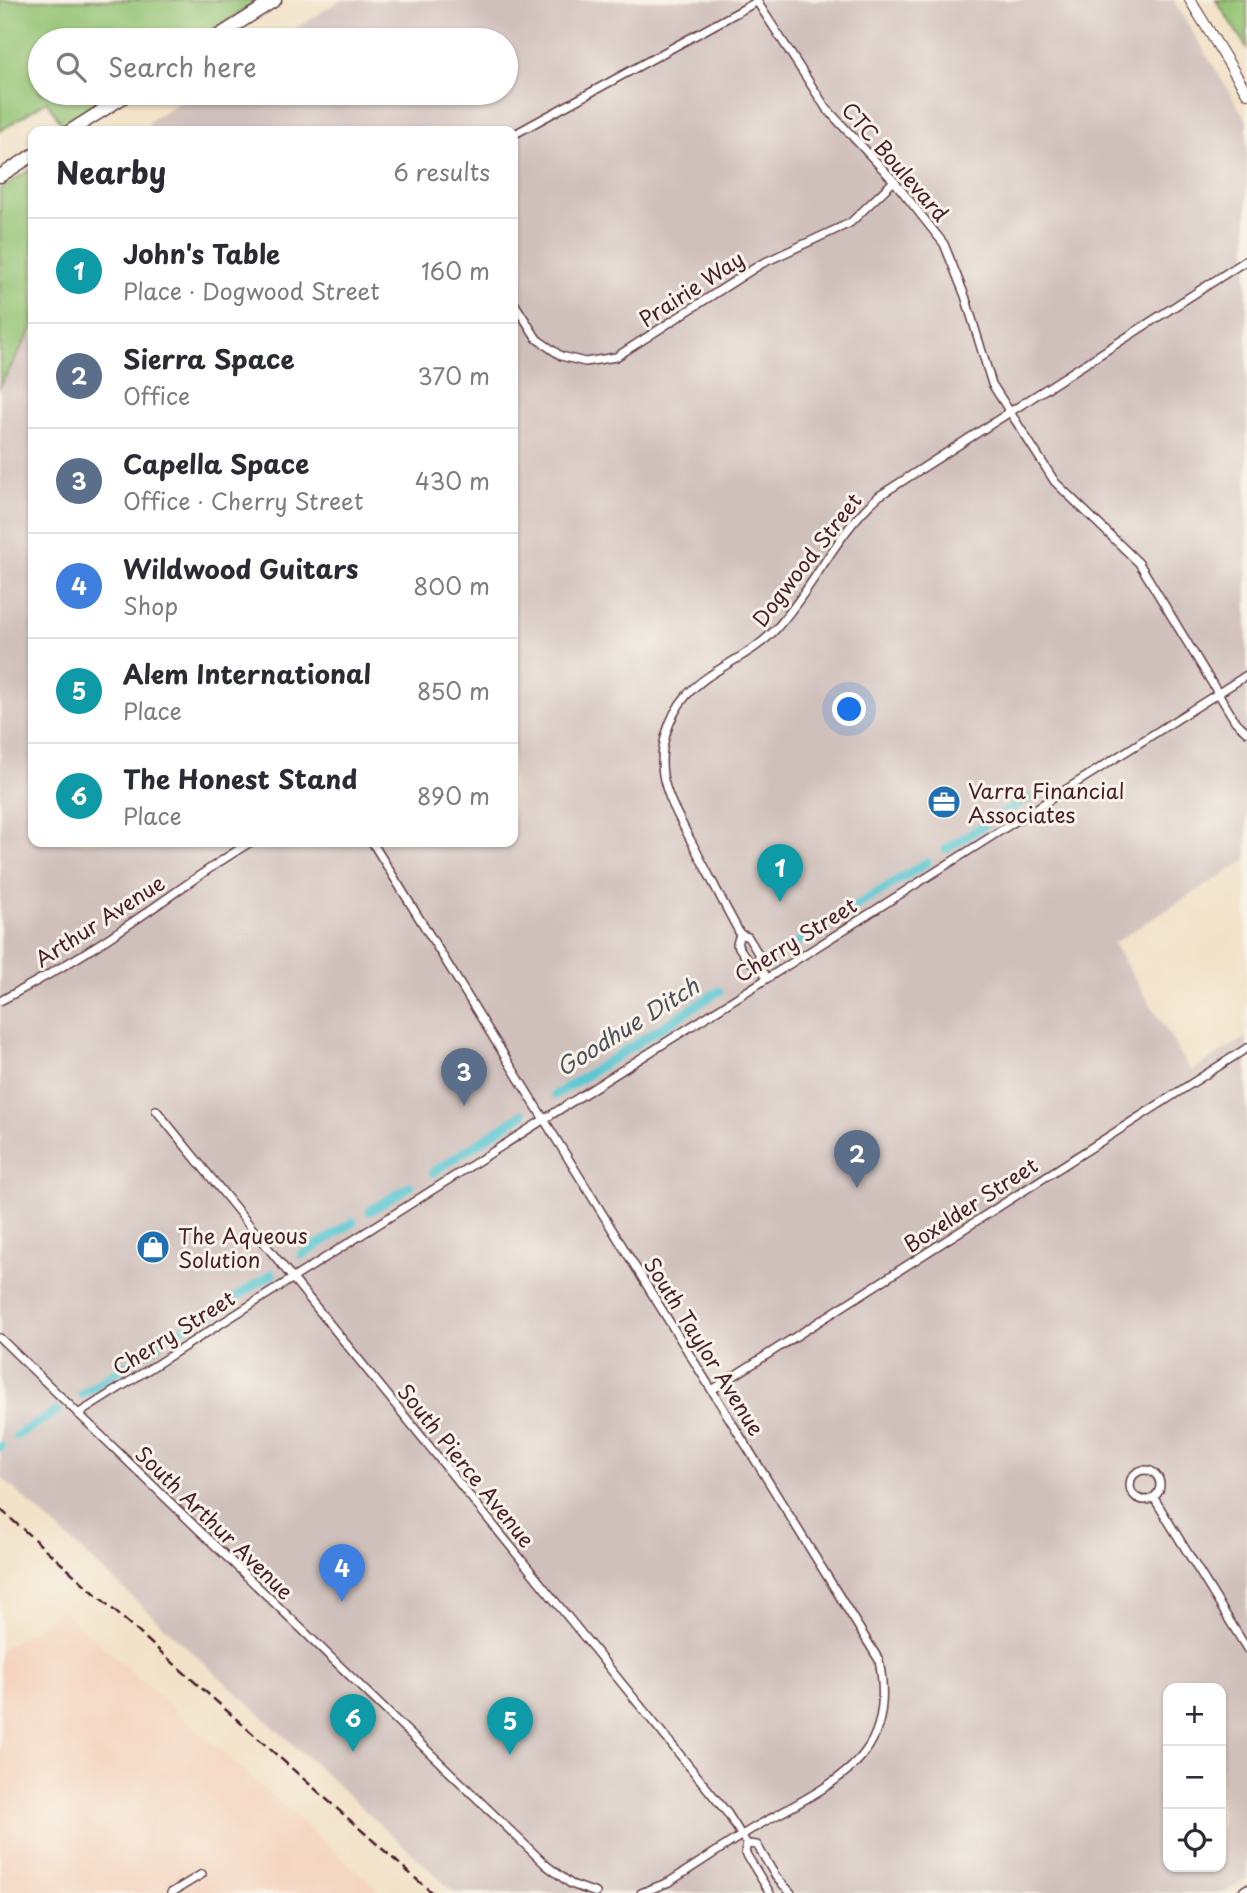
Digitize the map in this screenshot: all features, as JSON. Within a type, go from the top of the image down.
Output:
[{"type":"main road","points":[[231,28],[275,0]]},
{"type":"main road","points":[[78,126],[111,105]]},
{"type":"main road","points":[[0,176],[28,158]]},
{"type":"street","points":[[1190,0],[1247,93]]},
{"type":"street","points":[[518,132],[758,1]]},
{"type":"street","name":"CTC Boulevard","points":[[758,1],[826,108],[894,181],[928,222],[949,253],[965,296],[987,374],[1055,482],[1139,563],[1235,721],[1247,732]]},
{"type":"street","name":"Prairie Way","points":[[518,310],[537,339],[561,356],[584,362],[616,357],[761,264],[850,223],[894,181]]},
{"type":"street","name":"Dogwood Street","points":[[767,978],[758,963],[759,955],[748,937],[740,934],[671,799],[663,776],[663,749],[670,721],[686,695],[768,638],[789,615],[848,528],[872,502],[1247,260]]},
{"type":"street","name":"Cherry Street","points":[[78,1414],[1247,675]]},
{"type":"street","name":"Arthur Avenue","points":[[0,1001],[113,935],[243,847]]},
{"type":"street","name":"South Taylor Avenue","points":[[375,847],[879,1660],[884,1685],[877,1731],[864,1753],[840,1777],[742,1835]]},
{"type":"street","name":"Dogwood Street","points":[[740,934],[737,944],[748,961],[758,963]]},
{"type":"street","name":"Boxelder Street","points":[[712,1390],[1247,1048]]},
{"type":"street","name":"South Pierce Avenue","points":[[156,1110],[728,1814],[747,1844],[745,1852],[770,1893]]},
{"type":"street","name":"South Arthur Avenue","points":[[0,1338],[546,1865],[571,1884],[596,1893]]},
{"type":"street","points":[[1148,1470],[1159,1478],[1161,1487],[1154,1498],[1145,1501],[1133,1495],[1130,1482],[1139,1472],[1148,1470]]},
{"type":"street","points":[[1154,1498],[1247,1649]]},
{"type":"street","points":[[641,1893],[669,1882],[742,1835]]},
{"type":"street","name":"South Pierce Avenue","points":[[747,1844],[757,1845],[776,1877],[791,1893]]},
{"type":"street","points":[[171,1893],[202,1874]]},
{"type":"shaded area","points":[[341,0],[1173,0],[1247,121],[1247,860],[1113,943],[1191,1071],[1247,1037],[1247,1879],[1224,1893],[455,1893],[0,1476],[0,386],[28,336],[28,847],[518,847],[518,126],[151,126],[148,122],[175,105],[518,105],[518,28],[296,28]]},
{"type":"shaded area","points":[[63,1611],[382,1893],[0,1893],[0,1650]]},
{"type":"green space","points":[[0,0],[259,0],[216,28],[28,28],[28,105],[41,105],[0,131]]},
{"type":"green space","points":[[1216,0],[1247,0],[1247,48]]},
{"type":"green space","points":[[50,105],[98,105],[67,126],[63,126]]},
{"type":"green space","points":[[28,171],[28,336],[0,386],[0,189]]},
{"type":"waterway","name":"Goodhue Ditch","points":[[946,849],[1027,798]]},
{"type":"waterway","name":"Goodhue Ditch","points":[[798,942],[927,862]]},
{"type":"waterway","name":"Goodhue Ditch","points":[[555,1095],[719,991]]},
{"type":"waterway","name":"Goodhue Ditch","points":[[433,1172],[523,1114]]},
{"type":"waterway","name":"Goodhue Ditch","points":[[370,1211],[410,1186]]},
{"type":"waterway","name":"Goodhue Ditch","points":[[302,1255],[353,1222]]},
{"type":"waterway","name":"Goodhue Ditch","points":[[234,1298],[272,1274]]},
{"type":"waterway","name":"Goodhue Ditch","points":[[174,1334],[219,1308]]},
{"type":"waterway","name":"Goodhue Ditch","points":[[82,1394],[158,1345]]},
{"type":"waterway","name":"Goodhue Ditch","points":[[16,1436],[57,1411]]},
{"type":"railway","points":[[0,1509],[432,1893]]},
{"type":"place","name":"Varra Financial Associates","points":[[944,802]]},
{"type":"place","name":"John's Table","points":[[780,902]]},
{"type":"place","name":"Capella Space","points":[[464,1106]]},
{"type":"place","name":"Sierra Space","points":[[857,1188]]},
{"type":"place","name":"The Aqueous Solution","points":[[153,1247]]},
{"type":"place","name":"Wildwood Guitars","points":[[342,1602]]},
{"type":"place","name":"The Honest Stand","points":[[353,1752]]},
{"type":"place","name":"Alem International","points":[[510,1755]]}]
